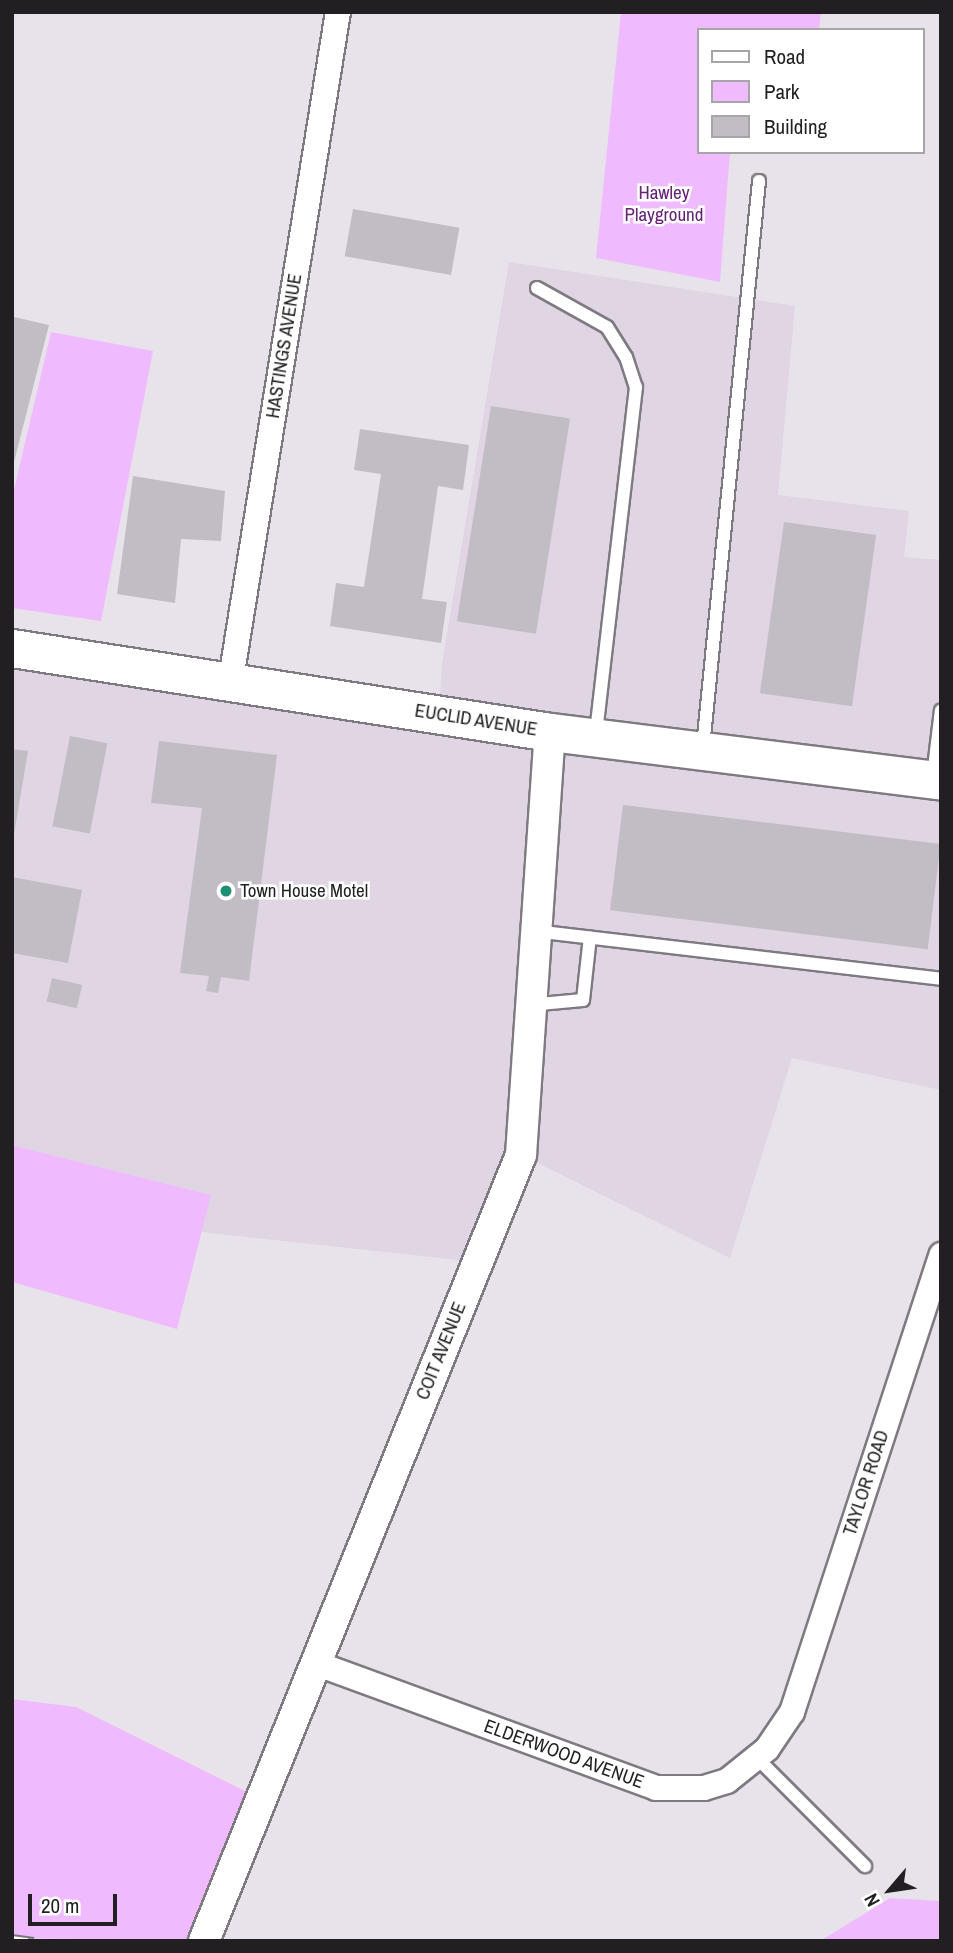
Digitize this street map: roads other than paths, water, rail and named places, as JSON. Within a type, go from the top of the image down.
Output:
[{"type":"main road","name":"EUCLID AVENUE","points":[[12,648],[231,679],[550,732],[937,780]]},
{"type":"street","name":"HASTINGS AVENUE","points":[[231,679],[338,12]]},
{"type":"street","name":"COIT AVENUE","points":[[204,1941],[521,1154],[534,931],[550,732]]},
{"type":"street","name":"TAYLOR ROAD","points":[[792,1712],[941,1255]]},
{"type":"street","name":"ELDERWOOD AVENUE","points":[[314,1663],[656,1787],[704,1788],[727,1781],[757,1758],[792,1712]]},
{"type":"lane","points":[[702,751],[759,181]]},
{"type":"lane","points":[[537,288],[607,327],[626,357],[636,387],[596,738]]},
{"type":"lane","points":[[937,780],[941,710]]},
{"type":"lane","points":[[534,931],[941,979]]},
{"type":"lane","points":[[529,1004],[583,1000],[590,937]]},
{"type":"lane","points":[[757,1758],[865,1866]]},
{"type":"railway","points":[[12,1938],[34,1941]]},
{"type":"place","name":"Town House Motel","points":[[226,891]]},
{"type":"park label","name":"Hawley Playground","points":[[664,204]]}]
